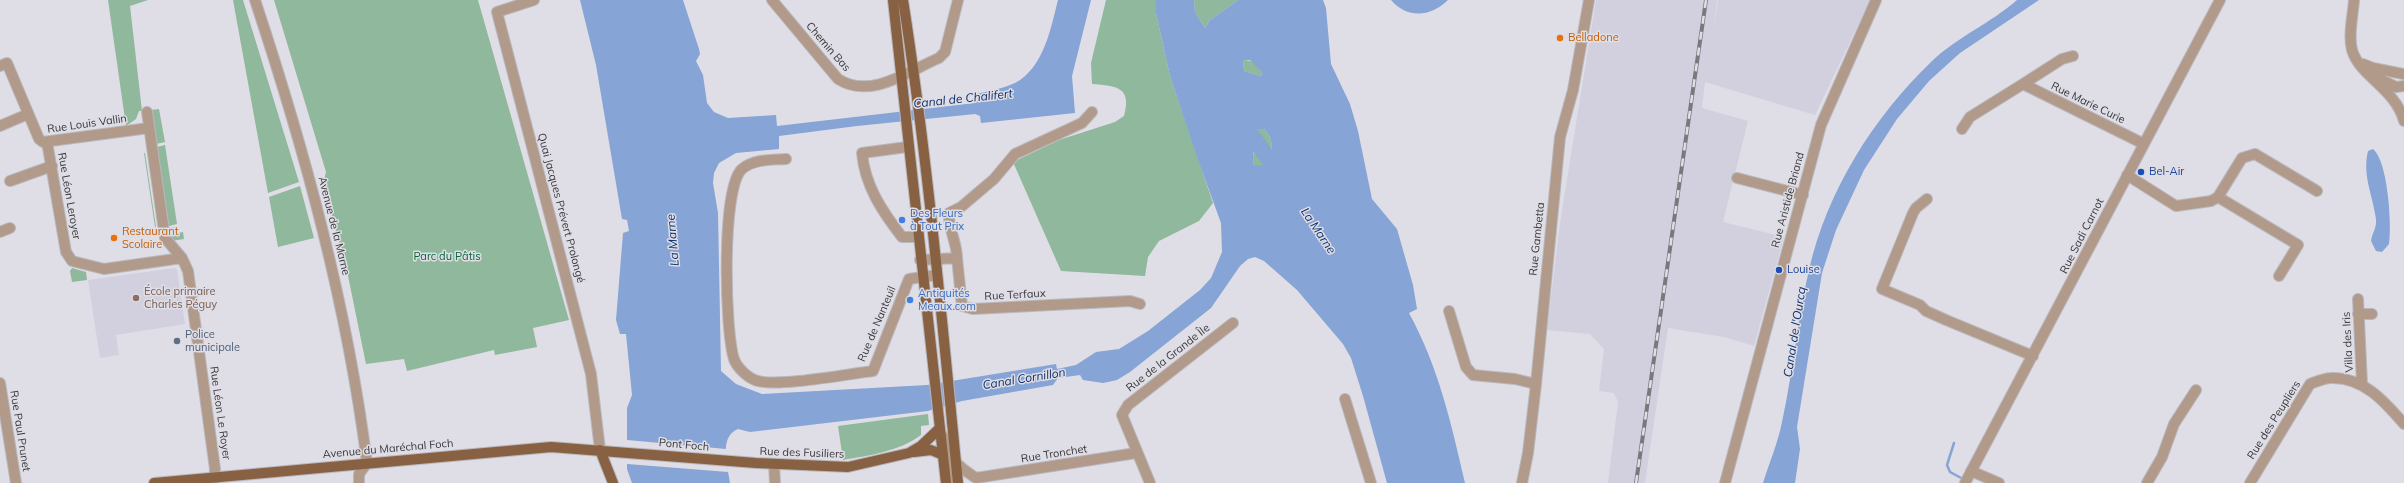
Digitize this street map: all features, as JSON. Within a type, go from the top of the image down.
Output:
[{"type":"main road","points":[[893,0],[907,147],[946,483]]},
{"type":"main road","points":[[903,0],[914,69],[948,373],[958,483]]},
{"type":"main road","name":"Rue des Fusiliers","points":[[909,453],[928,440],[940,428]]},
{"type":"main road","name":"Avenue du Maréchal Foch","points":[[154,483],[214,480],[367,463],[542,447],[625,452]]},
{"type":"main road","points":[[600,450],[613,483]]},
{"type":"main road","name":"Rue des Fusiliers","points":[[741,462],[848,467],[909,453],[931,450],[943,455]]},
{"type":"main road","name":"Pont Foch","points":[[625,452],[741,462]]},
{"type":"street","name":"Avenue de la Marne","points":[[255,0],[280,77],[326,241],[335,280],[367,463]]},
{"type":"street","name":"Quai Jacques Prévert Prolongé","points":[[534,0],[497,12],[591,374],[600,450]]},
{"type":"street","name":"Chemin Bas","points":[[772,0],[838,78],[848,85],[871,87],[900,76],[939,58],[944,52],[958,0]]},
{"type":"street","name":"Rue Gambetta","points":[[1522,483],[1536,384],[1560,137],[1573,90],[1589,0]]},
{"type":"street","name":"Rue Aristide Briand","points":[[1725,483],[1821,125],[1876,0]]},
{"type":"street","name":"Rue Sadi Carnot","points":[[1965,483],[2220,0]]},
{"type":"street","points":[[2354,0],[2351,38],[2352,49],[2358,62],[2392,96],[2401,109],[2404,121]]},
{"type":"street","name":"Rue Marie Curie","points":[[1962,129],[1970,118],[2062,58],[2073,56]]},
{"type":"street","points":[[2358,62],[2372,68],[2404,74]]},
{"type":"street","name":"Rue Louis Vallin","points":[[4,64],[39,139],[48,142],[149,128]]},
{"type":"street","points":[[2368,72],[2386,83],[2396,86],[2404,86]]},
{"type":"street","name":"Rue Marie Curie","points":[[2022,84],[2144,144]]},
{"type":"street","points":[[147,112],[165,238],[182,258]]},
{"type":"street","points":[[920,260],[957,258],[957,246],[948,223],[950,213],[961,207],[994,179],[1015,154],[1082,123],[1092,112]]},
{"type":"street","points":[[0,126],[28,114]]},
{"type":"street","name":"Rue Léon Leroyer","points":[[48,142],[66,252],[72,261],[104,270],[182,258]]},
{"type":"street","points":[[907,147],[862,153],[863,169],[881,210],[902,237],[917,237]]},
{"type":"street","points":[[2128,175],[2176,206],[2211,201],[2218,196],[2242,158],[2255,154],[2317,191]]},
{"type":"street","name":"Rue de Nanteuil","points":[[786,159],[758,161],[742,169],[735,179],[727,224],[729,338],[734,361],[743,372],[757,381],[778,382],[872,371],[909,279],[922,277]]},
{"type":"street","points":[[10,181],[52,166]]},
{"type":"street","points":[[1737,178],[1803,195]]},
{"type":"street","points":[[2218,196],[2298,246],[2278,276]]},
{"type":"street","points":[[1927,199],[1916,208],[1913,213],[1882,289],[1920,305],[1926,311],[1946,320],[2033,356]]},
{"type":"street","points":[[0,232],[10,228]]},
{"type":"street","name":"Rue Léon Le Royer","points":[[182,258],[188,271],[215,467],[214,480]]},
{"type":"street","name":"Rue Terfaux","points":[[957,258],[962,306],[973,309],[1130,301],[1140,304]]},
{"type":"street","points":[[922,277],[936,275]]},
{"type":"street","name":"Villa des Iris","points":[[2358,299],[2362,384]]},
{"type":"street","points":[[1449,311],[1466,367],[1473,375],[1515,379],[1536,384]]},
{"type":"street","points":[[2358,314],[2372,314]]},
{"type":"street","name":"Rue de la Grande Île","points":[[1150,483],[1136,453],[1122,415],[1128,405],[1233,323]]},
{"type":"street","name":"Rue des Peupliers","points":[[2250,483],[2310,384],[2331,378],[2362,384],[2387,404],[2404,424]]},
{"type":"street","name":"Rue Paul Prunet","points":[[0,383],[16,483]]},
{"type":"street","points":[[2147,483],[2162,457],[2174,424],[2196,390]]},
{"type":"street","points":[[1345,399],[1371,483]]},
{"type":"street","points":[[940,428],[949,454],[957,466],[974,481]]},
{"type":"street","name":"Rue Tronchet","points":[[974,481],[1136,453]]},
{"type":"street","points":[[943,455],[949,465],[954,483]]},
{"type":"street","points":[[359,483],[359,474],[367,463]]},
{"type":"street","points":[[774,464],[775,483]]},
{"type":"street","points":[[1971,471],[2000,483]]},
{"type":"shaded area","points":[[1596,0],[1717,0],[1713,33],[1718,0],[1870,0],[1815,115],[1705,82],[1702,108],[1748,121],[1723,222],[1784,237],[1754,346],[1724,337],[1668,328],[1645,483],[1608,483],[1618,402],[1614,393],[1599,391],[1604,349],[1590,334],[1547,330],[1560,223]]},
{"type":"shaded area","name":"École primaire Charles Péguy","points":[[175,268],[177,270],[185,324],[116,335],[119,355],[100,358],[88,280]]},
{"type":"green space","points":[[108,0],[148,0],[130,6],[142,111],[139,111],[136,119],[126,126]]},
{"type":"green space","points":[[233,0],[243,0],[299,182],[268,193]]},
{"type":"green space","name":"Parc du Pâtis","points":[[274,0],[478,0],[569,320],[533,328],[537,347],[495,355],[494,350],[407,371],[404,359],[366,364],[346,266],[323,184],[326,172]]},
{"type":"green space","points":[[1106,0],[1156,0],[1156,13],[1170,76],[1213,203],[1199,221],[1159,241],[1148,257],[1145,276],[1061,271],[1013,162],[1059,140],[1115,122],[1124,116],[1126,99],[1120,90],[1115,87],[1092,84],[1091,63]]},
{"type":"green space","points":[[1194,0],[1238,0],[1210,20],[1205,28],[1195,12]]},
{"type":"green space","points":[[1243,60],[1252,62],[1256,65],[1262,72],[1261,76],[1244,71]]},
{"type":"green space","points":[[159,109],[165,142],[156,144],[151,110]]},
{"type":"green space","points":[[1257,129],[1264,129],[1270,137],[1272,150],[1269,164],[1254,167],[1253,157]]},
{"type":"green space","points":[[165,145],[177,224],[169,226],[157,147]]},
{"type":"green space","points":[[145,153],[156,227],[155,227]]},
{"type":"green space","points":[[300,186],[314,238],[278,247],[269,197]]},
{"type":"green space","points":[[177,227],[178,233],[183,232],[184,239],[171,241],[169,228]]},
{"type":"green space","points":[[72,268],[86,272],[87,280],[72,282],[70,271]]},
{"type":"green space","points":[[928,414],[929,425],[921,426],[921,435],[912,441],[884,452],[843,460],[838,426]]},
{"type":"water","name":"Canal Cornillon","points":[[580,0],[683,0],[699,49],[700,54],[696,61],[703,75],[707,103],[714,112],[728,118],[776,115],[777,126],[975,103],[978,100],[977,94],[1015,83],[1033,68],[1045,46],[1058,0],[1091,0],[1072,76],[1075,113],[981,123],[980,116],[975,114],[857,126],[779,136],[779,149],[736,153],[719,163],[714,173],[713,183],[718,213],[721,371],[736,384],[762,394],[927,385],[1056,364],[1057,369],[1076,365],[1096,352],[1119,349],[1148,331],[1200,290],[1211,278],[1222,252],[1221,223],[1170,76],[1156,13],[1156,0],[1194,0],[1195,12],[1205,28],[1210,20],[1238,0],[1323,0],[1326,8],[1331,64],[1350,104],[1358,131],[1372,199],[1397,229],[1413,285],[1417,309],[1409,313],[1428,354],[1443,396],[1465,483],[1387,483],[1351,358],[1343,344],[1297,290],[1264,261],[1255,257],[1248,259],[1240,266],[1211,308],[1130,372],[1117,380],[1103,383],[1083,380],[1080,375],[1058,378],[1053,385],[962,401],[928,411],[750,432],[738,429],[732,433],[726,445],[726,461],[730,483],[632,483],[627,469],[627,408],[632,395],[626,334],[620,334],[616,320],[623,233],[629,231],[627,220],[622,219],[596,65]],"holes":[[[1243,60],[1250,60],[1262,72],[1261,76],[1244,71]],[[1257,129],[1264,129],[1270,137],[1272,150],[1269,164],[1254,166],[1253,156]]]},
{"type":"water","points":[[1391,0],[1448,0],[1434,10],[1419,14],[1404,10]]},
{"type":"water","points":[[2017,0],[2039,0],[1960,53],[1929,81],[1897,119],[1864,170],[1836,230],[1822,273],[1797,427],[1800,449],[1795,483],[1763,483],[1782,422],[1801,308],[1809,270],[1817,241],[1840,184],[1855,157],[1890,107],[1931,62],[1963,37],[1996,16]]},
{"type":"water","points":[[2373,149],[2382,166],[2388,194],[2390,235],[2389,244],[2382,252],[2376,251],[2371,241],[2376,225],[2376,219],[2367,177],[2366,160],[2368,151]]},
{"type":"pier","points":[[627,440],[726,449],[728,472],[627,464]]},
{"type":"waterway","name":"La Marne","points":[[1243,123],[1283,179]]},
{"type":"waterway","points":[[1954,443],[1947,465],[1950,472],[1963,479]]},
{"type":"railway","points":[[1636,483],[1706,0]]},
{"type":"place","name":"Belladone","points":[[1560,38]]},
{"type":"place","name":"Bel-Air","points":[[2141,172]]},
{"type":"place","name":"Des Fleurs à Tout Prix","points":[[902,220]]},
{"type":"place","name":"Restaurant Scolaire","points":[[114,238]]},
{"type":"place","name":"Louise","points":[[1779,270]]},
{"type":"place","name":"École primaire Charles Péguy","points":[[136,298]]},
{"type":"place","name":"Antiquités Meaux.com","points":[[910,300]]},
{"type":"place","name":"Police municipale","points":[[177,341]]},
{"type":"water label","name":"Canal de Chalifert","points":[[963,99]]},
{"type":"water label","name":"Canal de l'Ourcq","points":[[1795,332]]}]
